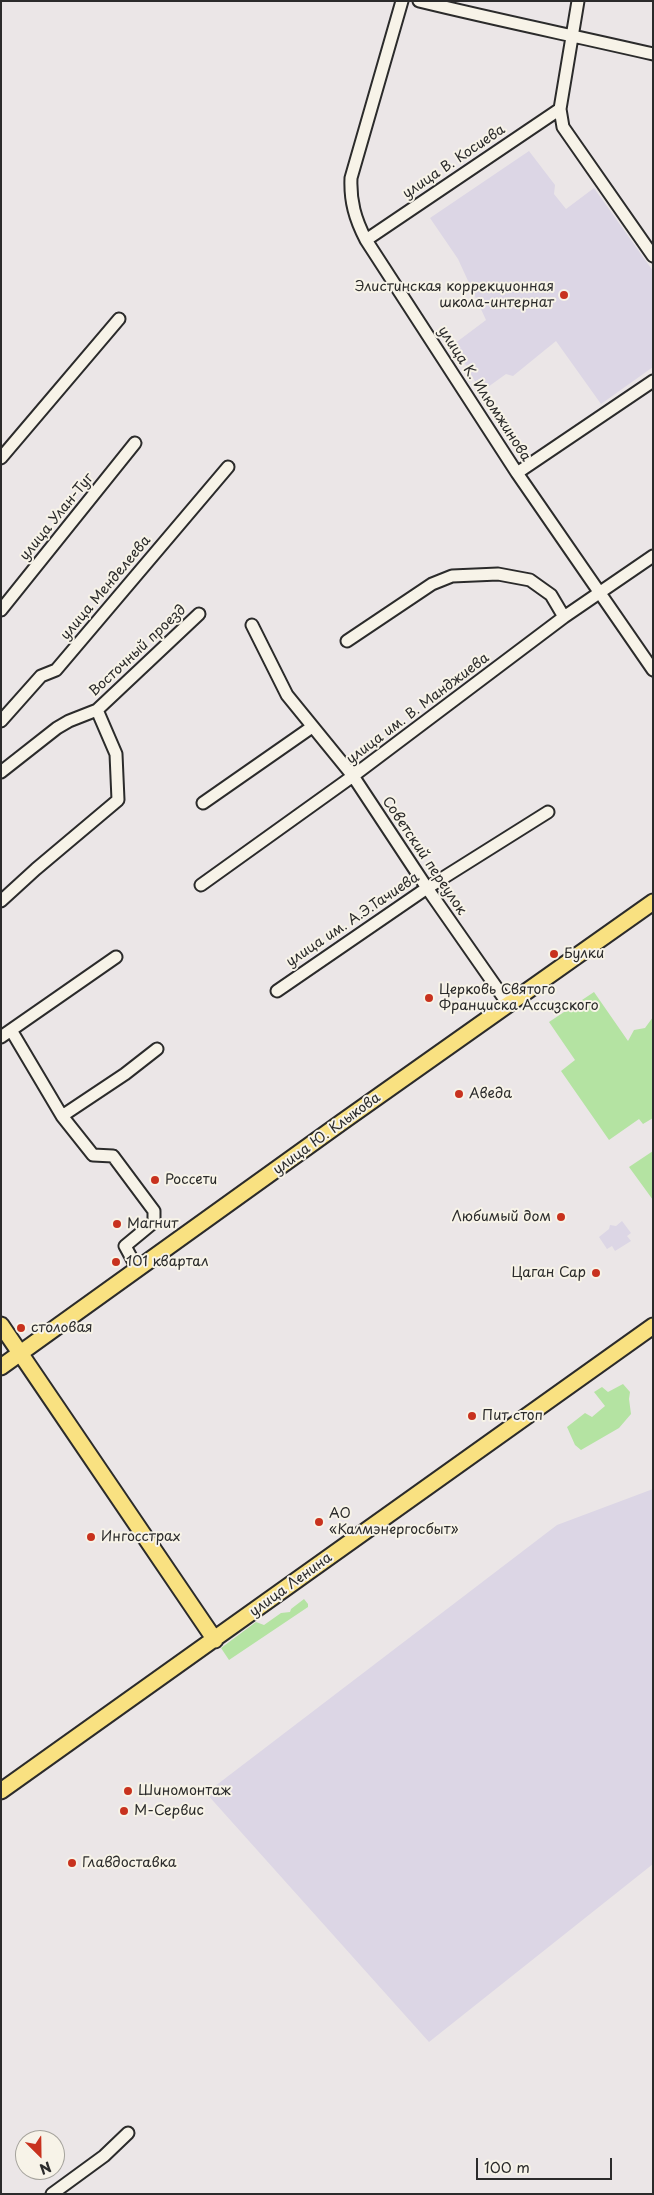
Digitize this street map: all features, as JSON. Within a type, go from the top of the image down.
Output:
[{"type":"main road","name":"улица Ю. Клыкова","points":[[1,1367],[653,902]]},
{"type":"main road","points":[[1,1325],[214,1640]]},
{"type":"main road","name":"улица Ленина","points":[[1,1791],[653,1326]]},
{"type":"street","name":"улица К. Илюмжинова","points":[[402,1],[351,178],[350,194],[353,211],[366,240],[517,473],[601,592],[653,670]]},
{"type":"street","points":[[420,1],[526,27],[571,35],[653,54]]},
{"type":"street","points":[[578,1],[560,108],[563,127],[653,256]]},
{"type":"street","name":"улица В. Косиева","points":[[366,240],[560,108]]},
{"type":"street","points":[[1,458],[119,319]]},
{"type":"street","points":[[517,473],[651,385]]},
{"type":"street","name":"улица Улан-Туг","points":[[1,610],[135,443]]},
{"type":"street","name":"улица Менделеева","points":[[1,721],[40,676],[56,670],[228,467]]},
{"type":"street","name":"улица им. В. Манджиева","points":[[200,885],[353,776],[564,617],[653,556]]},
{"type":"street","points":[[347,641],[432,584],[452,576],[498,574],[530,580],[550,595],[564,617]]},
{"type":"street","name":"Восточный проезд","points":[[97,710],[199,614]]},
{"type":"street","points":[[204,803],[312,727],[287,695],[252,626]]},
{"type":"street","points":[[1,772],[69,720],[97,710],[116,754],[118,800],[1,901]]},
{"type":"street","name":"Советский переулок","points":[[312,727],[353,776],[427,888],[508,1004]]},
{"type":"street","name":"улица им. А.Э.Тачиева","points":[[277,991],[427,888],[548,812]]},
{"type":"street","points":[[116,957],[6,1034],[62,1116],[93,1155],[113,1156],[154,1211],[154,1222],[125,1246],[138,1270]]},
{"type":"street","points":[[62,1116],[125,1074],[157,1049]]},
{"type":"street","points":[[52,2194],[104,2156],[128,2133]]},
{"type":"shaded area","name":"Элистинская коррекционная школа-интернат","points":[[529,151],[555,185],[554,194],[566,209],[594,188],[653,271],[653,367],[601,404],[556,341],[513,376],[506,374],[481,392],[454,344],[486,320],[458,259],[430,218]]},
{"type":"shaded area","points":[[622,1221],[631,1233],[627,1236],[631,1241],[615,1251],[612,1246],[607,1249],[599,1237],[609,1229],[610,1225],[616,1226]]},
{"type":"shaded area","points":[[653,1489],[653,1864],[429,2042],[206,1793],[557,1525]]},
{"type":"green space","points":[[594,992],[628,1041],[634,1030],[645,1028],[653,1017],[653,1118],[643,1124],[639,1119],[609,1140],[561,1071],[575,1060],[549,1022]]},
{"type":"green space","points":[[653,1151],[653,1200],[629,1167]]},
{"type":"green space","points":[[623,1384],[630,1392],[631,1414],[619,1428],[581,1450],[575,1445],[567,1427],[585,1413],[592,1417],[605,1406],[594,1392],[602,1387],[608,1392]]},
{"type":"green space","points":[[304,1599],[308,1607],[229,1660],[221,1648],[256,1622],[264,1625],[281,1613],[290,1612],[291,1609]]},
{"type":"place","name":"Элистинская коррекционная школа-интернат","points":[[564,295]]},
{"type":"place","name":"Булки","points":[[554,954]]},
{"type":"place","name":"Церковь Святого Франциска Ассизского","points":[[429,998]]},
{"type":"place","name":"Аведа","points":[[459,1094]]},
{"type":"place","name":"Россети","points":[[155,1180]]},
{"type":"place","name":"Любимый дом","points":[[561,1217]]},
{"type":"place","name":"Магнит","points":[[117,1224]]},
{"type":"place","name":"101 квартал","points":[[116,1262]]},
{"type":"place","name":"Цаган Сар","points":[[596,1273]]},
{"type":"place","name":"столовая","points":[[21,1328]]},
{"type":"place","name":"Пит стоп","points":[[472,1416]]},
{"type":"place","name":"АО «Калмэнергосбыт»","points":[[319,1522]]},
{"type":"place","name":"Ингосстрах","points":[[91,1537]]},
{"type":"place","name":"Шиномонтаж","points":[[128,1791]]},
{"type":"place","name":"М-Сервис","points":[[124,1811]]},
{"type":"place","name":"Главдоставка","points":[[72,1863]]}]
